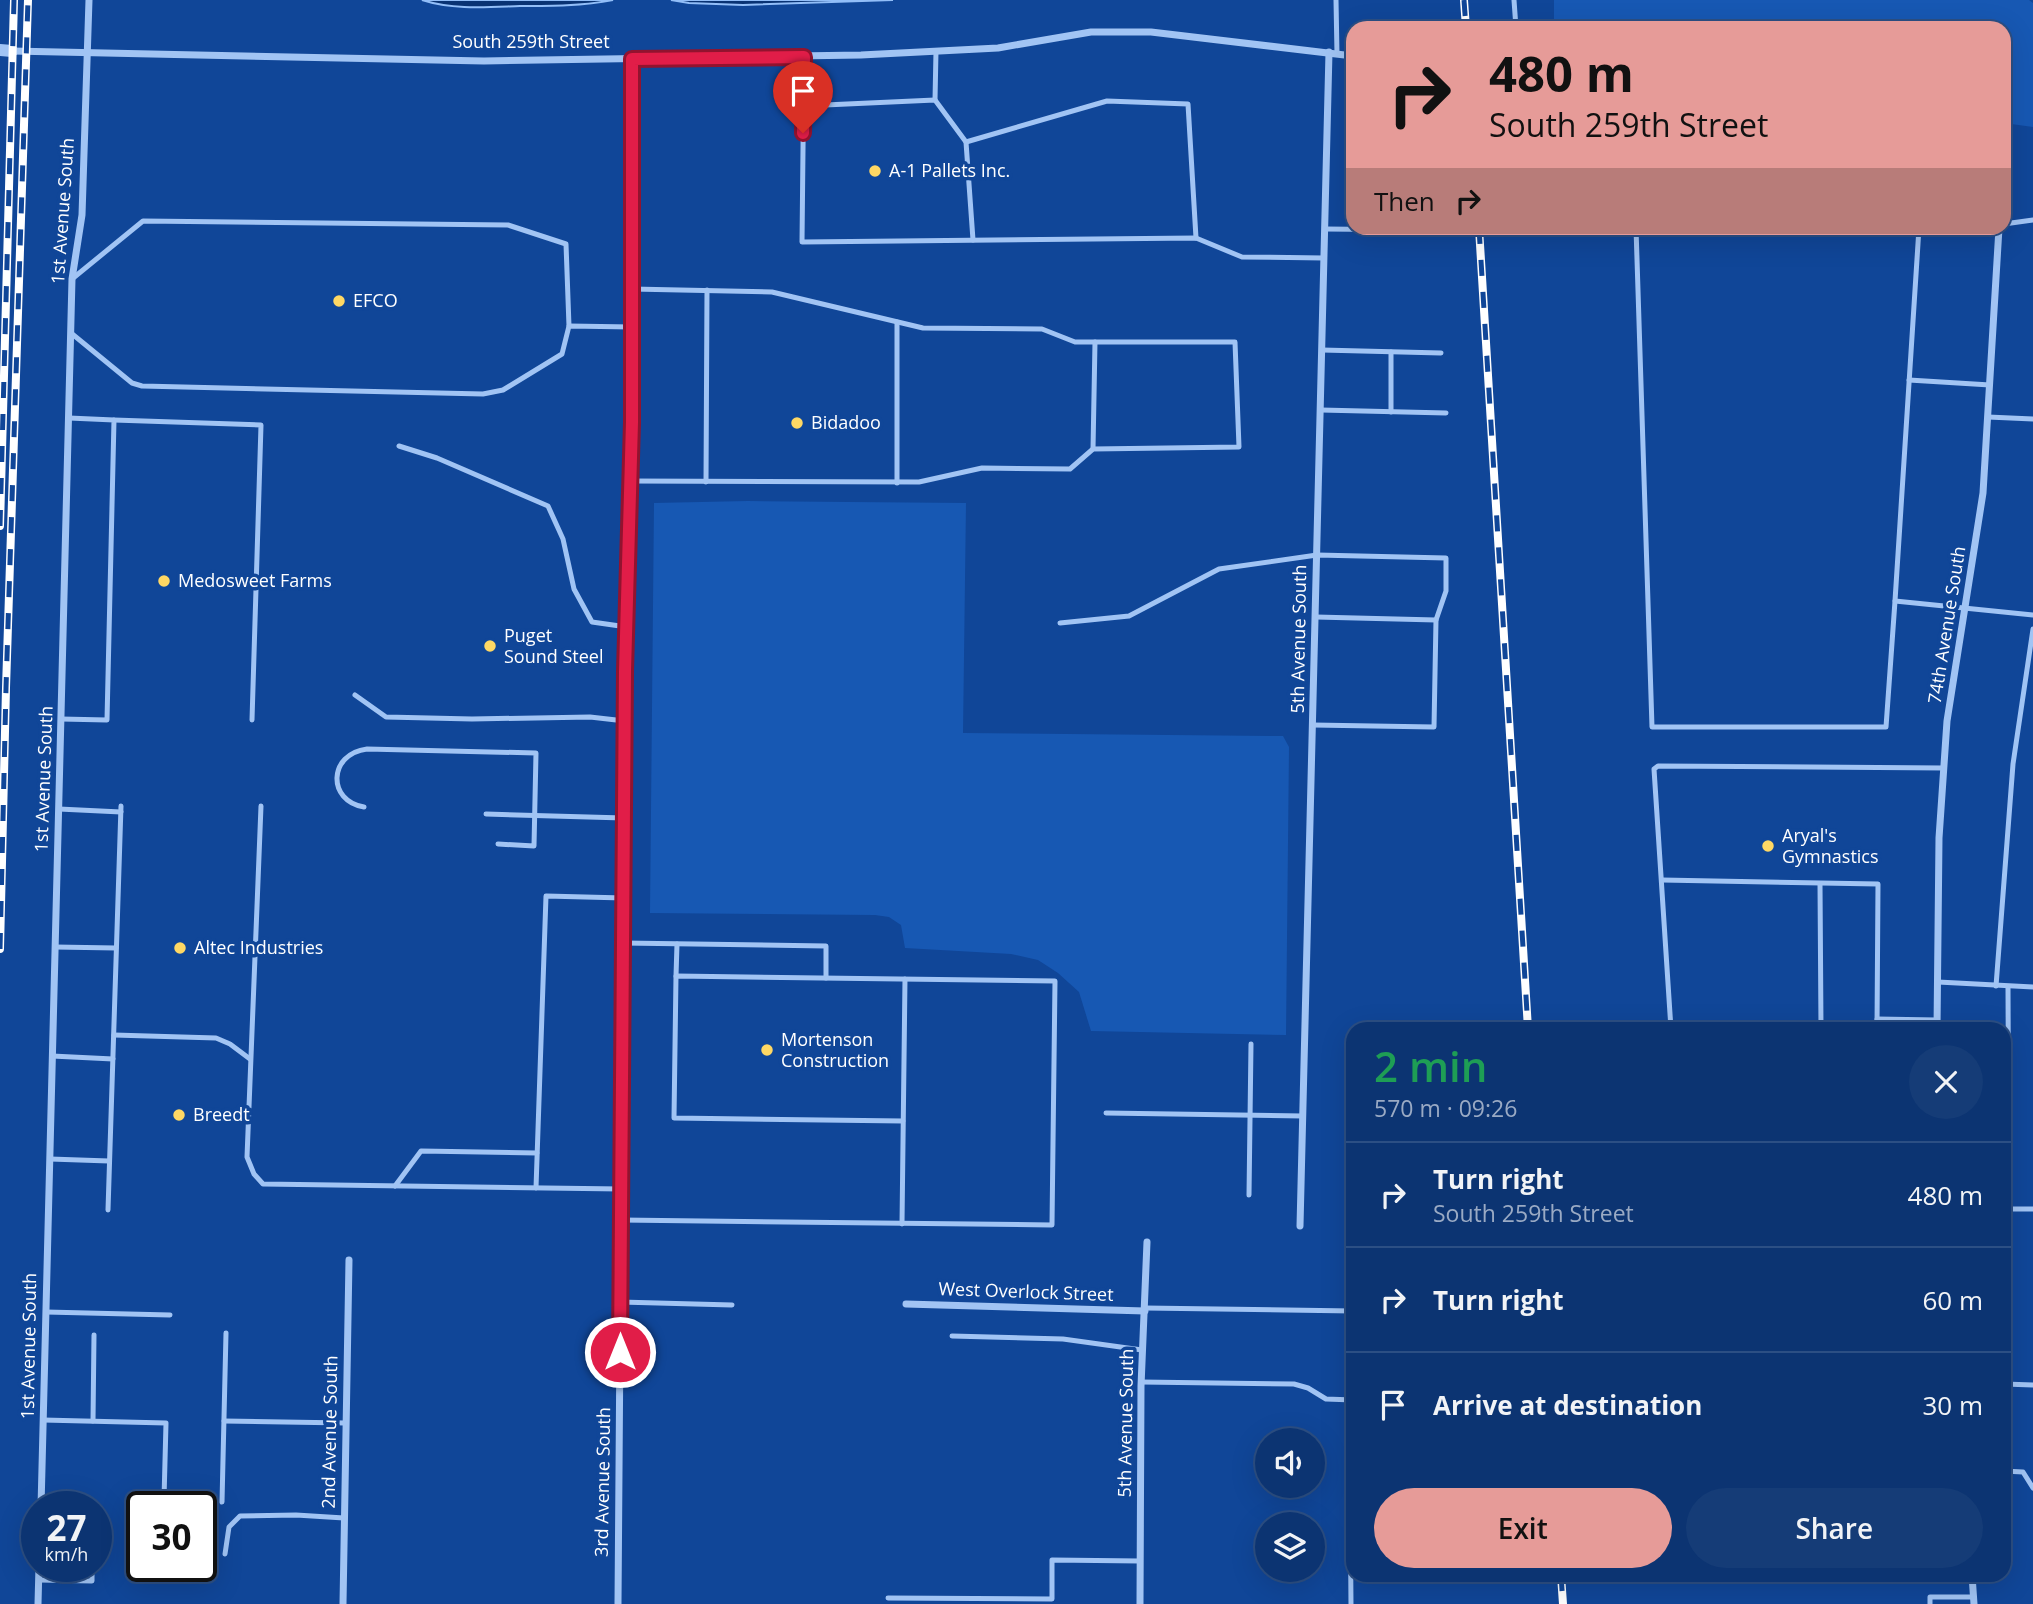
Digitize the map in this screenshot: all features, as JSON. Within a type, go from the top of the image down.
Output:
[{"type":"street","name":"1st Avenue South","points":[[41,1491],[72,279],[82,215],[89,0]]},
{"type":"street","name":"South 259th Street","points":[[6,50],[471,61],[804,57],[998,48],[1091,32],[1151,32],[1346,55]]},
{"type":"street","name":"5th Avenue South","points":[[1300,1226],[1324,258],[1333,53]]},
{"type":"street","name":"3rd Avenue South","points":[[618,1604],[626,627],[632,327],[632,59]]},
{"type":"street","name":"74th Avenue South","points":[[1937,1020],[1939,838],[1944,768],[1948,721],[1983,493],[1999,235]]},
{"type":"street","name":"5th Avenue South","points":[[1140,1604],[1141,1382],[1147,1242]]},
{"type":"street","name":"2nd Avenue South","points":[[343,1604],[349,1260]]},
{"type":"street","name":"West Overlock Street","points":[[906,1304],[1145,1310]]},
{"type":"street","points":[[38,1604],[39,1582]]},
{"type":"street","points":[[1973,1582],[1974,1601]]},
{"type":"lane","points":[[1333,53],[1336,0]]},
{"type":"lane","points":[[1514,0],[1516,21]]},
{"type":"lane","points":[[936,51],[935,100],[966,142],[973,240]]},
{"type":"lane","points":[[804,57],[802,242],[1195,238],[1242,257],[1324,258]]},
{"type":"lane","points":[[803,106],[935,100]]},
{"type":"lane","points":[[966,142],[1107,101],[1188,104],[1195,238]]},
{"type":"lane","points":[[2011,223],[2033,220]]},
{"type":"lane","points":[[71,333],[132,383],[142,386],[483,394],[503,390],[562,354],[569,326],[566,244],[508,225],[143,221],[72,279]]},
{"type":"lane","points":[[1325,229],[1346,229]]},
{"type":"lane","points":[[1636,235],[1652,727],[1886,727],[1919,235]]},
{"type":"lane","points":[[630,481],[919,482],[982,468],[1070,469],[1093,449],[1239,447],[1235,342],[1074,342],[1042,329],[923,328],[772,292],[632,289]]},
{"type":"lane","points":[[706,482],[707,290]]},
{"type":"lane","points":[[897,322],[897,483]]},
{"type":"lane","points":[[569,326],[632,327]]},
{"type":"lane","points":[[1093,449],[1095,342]]},
{"type":"lane","points":[[1322,350],[1441,353]]},
{"type":"lane","points":[[1391,352],[1391,412]]},
{"type":"lane","points":[[1909,380],[1990,385]]},
{"type":"lane","points":[[1321,410],[1446,414]]},
{"type":"lane","points":[[1988,417],[2033,419]]},
{"type":"lane","points":[[69,418],[261,425],[252,720]]},
{"type":"lane","points":[[61,719],[107,720],[114,420]]},
{"type":"lane","points":[[399,446],[487,478],[548,506],[563,539],[574,589],[592,622],[626,627]]},
{"type":"lane","points":[[1060,623],[1129,616],[1219,569],[1317,555],[1446,558],[1446,591],[1436,620],[1434,727],[1313,725]]},
{"type":"lane","points":[[1895,601],[2033,615]]},
{"type":"lane","points":[[1316,617],[1436,620]]},
{"type":"lane","points":[[1996,986],[2013,764],[2033,629]]},
{"type":"lane","points":[[355,695],[386,717],[590,717],[625,721]]},
{"type":"lane","points":[[364,807],[350,802],[337,785],[338,770],[343,760],[355,750],[536,753],[534,846],[498,844]]},
{"type":"lane","points":[[1671,1022],[1654,769],[1658,766],[1944,768]]},
{"type":"lane","points":[[261,806],[247,1157],[254,1174],[263,1184],[621,1189]]},
{"type":"lane","points":[[59,809],[121,809],[108,1210]]},
{"type":"lane","points":[[486,814],[624,818]]},
{"type":"lane","points":[[1662,880],[1878,884],[1877,1019],[1937,1020]]},
{"type":"lane","points":[[1820,884],[1821,1022]]},
{"type":"lane","points":[[536,1188],[547,896],[624,898]]},
{"type":"lane","points":[[623,943],[826,946],[826,978]]},
{"type":"lane","points":[[677,944],[674,1118],[903,1121]]},
{"type":"lane","points":[[55,947],[116,948]]},
{"type":"lane","points":[[621,1220],[1052,1225],[1055,981],[676,976]]},
{"type":"lane","points":[[902,1224],[905,979]]},
{"type":"lane","points":[[1938,982],[2033,988]]},
{"type":"lane","points":[[2008,987],[2008,1022]]},
{"type":"lane","points":[[114,1035],[216,1038],[230,1044],[250,1059]]},
{"type":"lane","points":[[1249,1195],[1251,1044]]},
{"type":"lane","points":[[52,1056],[113,1059]]},
{"type":"lane","points":[[1106,1113],[1303,1116]]},
{"type":"lane","points":[[395,1186],[422,1151],[537,1153]]},
{"type":"lane","points":[[50,1159],[109,1161]]},
{"type":"lane","points":[[2011,1209],[2033,1209]]},
{"type":"lane","points":[[620,1302],[732,1305]]},
{"type":"lane","points":[[1145,1310],[1346,1311]]},
{"type":"lane","points":[[46,1311],[170,1315]]},
{"type":"lane","points":[[222,1502],[226,1333]]},
{"type":"lane","points":[[93,1421],[94,1335]]},
{"type":"lane","points":[[952,1336],[1063,1339],[1143,1350]]},
{"type":"lane","points":[[1141,1382],[1294,1384],[1308,1388],[1326,1399],[1346,1400]]},
{"type":"lane","points":[[2011,1384],[2033,1385]]},
{"type":"lane","points":[[43,1420],[166,1423],[164,1491]]},
{"type":"lane","points":[[224,1421],[345,1423]]},
{"type":"lane","points":[[2011,1471],[2023,1472],[2033,1488]]},
{"type":"lane","points":[[225,1554],[229,1527],[240,1516],[344,1518]]},
{"type":"lane","points":[[888,1598],[1052,1599],[1052,1560],[1140,1561]]},
{"type":"lane","points":[[1351,1582],[1351,1604]]},
{"type":"lane","points":[[1930,1604],[1930,1597],[1974,1601]]},
{"type":"shaded area","points":[[422,0],[613,0],[567,5],[458,7]]},
{"type":"shaded area","points":[[671,0],[893,0],[743,5]]},
{"type":"shaded area","points":[[1554,0],[2029,0],[2033,3],[2033,127],[2011,124],[2011,21],[1554,21]]},
{"type":"shaded area","points":[[654,503],[966,503],[963,733],[1283,736],[1289,747],[1286,1035],[1091,1031],[1079,992],[1038,960],[1011,954],[905,948],[901,925],[889,917],[650,913]]},
{"type":"railway","points":[[0,526],[14,0]]},
{"type":"railway","points":[[0,949],[28,0]]},
{"type":"railway","points":[[1464,0],[1466,21]]},
{"type":"railway","points":[[1479,235],[1528,1022]]},
{"type":"railway","points":[[1561,1582],[1563,1604]]},
{"type":"place","name":"A-1 Pallets Inc.","points":[[875,171]]},
{"type":"place","name":"EFCO","points":[[339,301]]},
{"type":"place","name":"Bidadoo","points":[[797,423]]},
{"type":"place","name":"Medosweet Farms","points":[[164,581]]},
{"type":"place","name":"Puget Sound Steel","points":[[490,646]]},
{"type":"place","name":"Aryal's Gymnastics","points":[[1768,846]]},
{"type":"place","name":"Altec Industries","points":[[180,948]]},
{"type":"place","name":"Mortenson Construction","points":[[767,1050]]},
{"type":"place","name":"Breedt","points":[[179,1115]]},
{"type":"route","points":[[620,1352],[625,671],[632,422],[632,59],[804,57],[803,133]]}]
